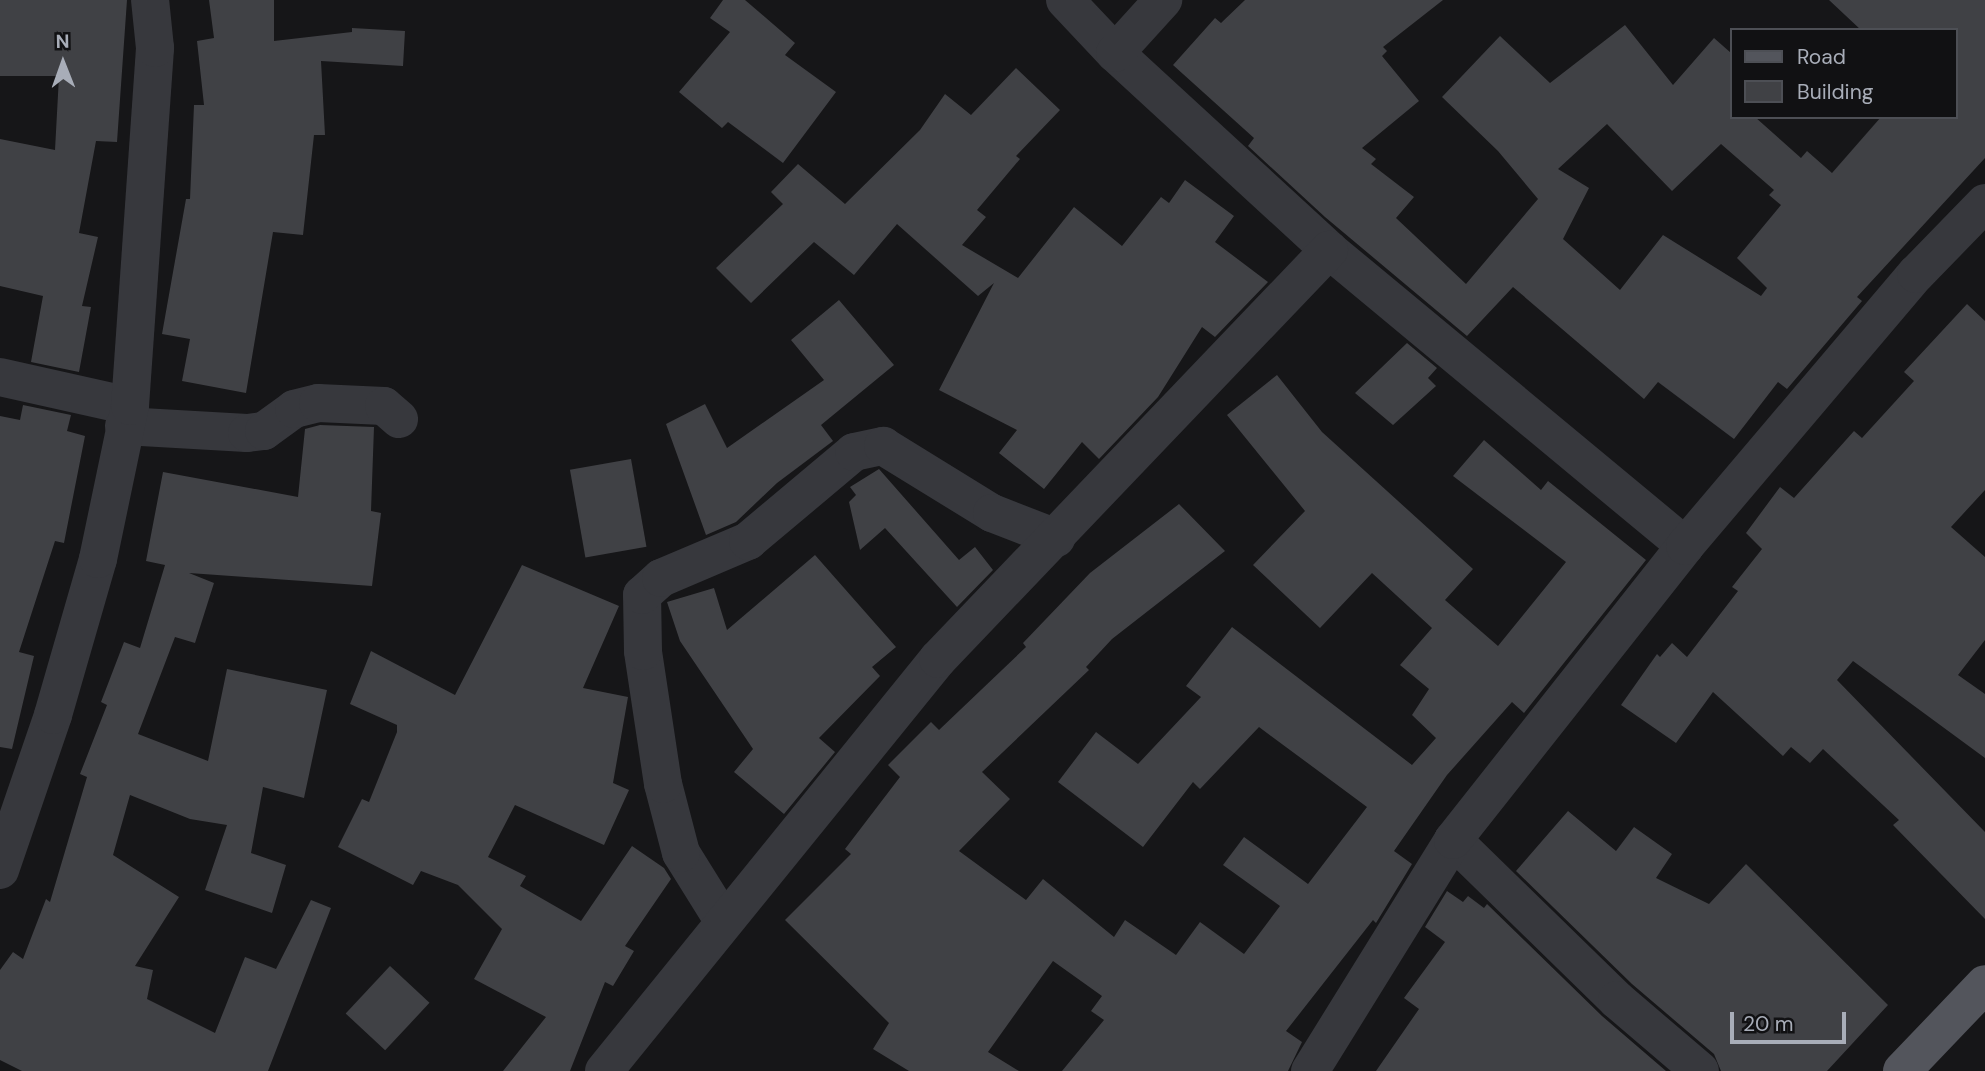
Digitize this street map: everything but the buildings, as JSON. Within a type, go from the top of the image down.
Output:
[{"type":"main road","points":[[1902,1071],[1985,984]]},
{"type":"street","points":[[0,870],[53,715],[99,559],[127,416],[155,48],[150,0]]},
{"type":"street","points":[[1065,0],[1115,53],[1329,250],[1685,546]]},
{"type":"street","points":[[1115,53],[1163,0]]},
{"type":"street","points":[[1311,1071],[1453,840],[1685,546],[1916,274],[1985,203]]},
{"type":"street","points":[[604,1071],[938,659],[1329,250]]},
{"type":"street","points":[[0,377],[127,416],[247,433],[264,431],[293,409],[318,403],[384,406],[399,419]]},
{"type":"street","points":[[723,922],[681,853],[663,784],[643,651],[642,595],[661,578],[748,541],[853,452],[883,446],[992,513],[1056,538]]},
{"type":"street","points":[[1453,840],[1618,1000],[1700,1071]]}]
